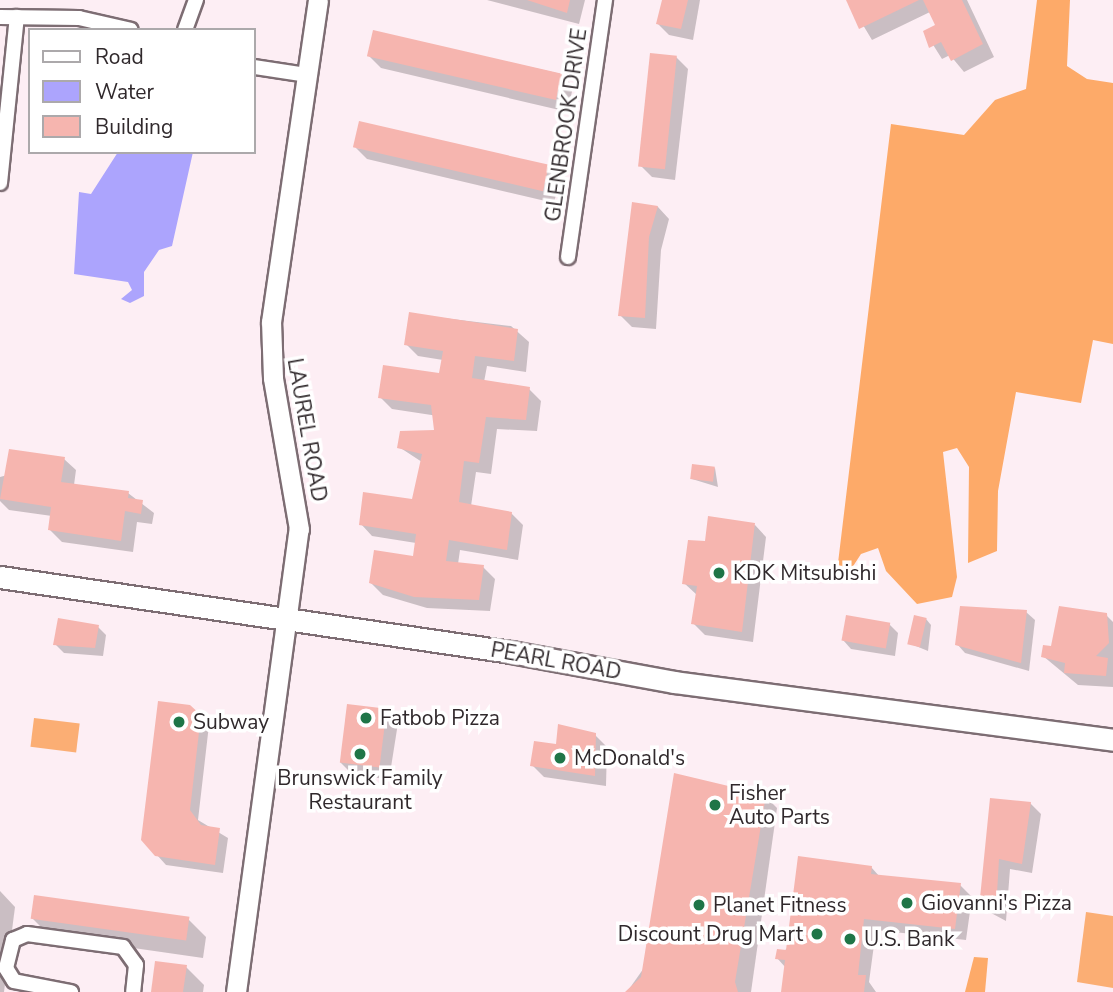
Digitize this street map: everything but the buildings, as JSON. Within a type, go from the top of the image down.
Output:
[{"type":"main road","name":"PEARL ROAD","points":[[0,577],[674,682],[1113,740]]},
{"type":"street","points":[[186,28],[196,0]]},
{"type":"street","name":"LAUREL ROAD","points":[[236,992],[287,620],[299,511],[273,378],[271,323],[318,0]]},
{"type":"street","name":"GLENBROOK DRIVE","points":[[568,257],[605,0]]},
{"type":"street","points":[[0,17],[79,18],[122,28]]},
{"type":"street","points":[[0,183],[17,17]]},
{"type":"street","points":[[256,67],[307,75]]},
{"type":"street","points":[[71,992],[13,982],[6,968],[13,940],[27,933],[123,947],[136,965],[133,992]]},
{"type":"shaded area","points":[[1037,0],[1070,0],[1067,66],[1087,79],[1113,83],[1113,344],[1093,340],[1081,403],[1016,392],[998,491],[997,551],[968,563],[969,467],[957,448],[943,452],[957,577],[952,597],[917,604],[886,571],[878,548],[861,554],[846,577],[838,563],[891,124],[964,135],[995,100],[1026,89]]},
{"type":"shaded area","points":[[34,718],[80,724],[76,752],[30,747]]},
{"type":"shaded area","points":[[1086,912],[1113,916],[1113,988],[1077,982]]},
{"type":"shaded area","points":[[974,957],[988,958],[985,992],[965,992]]},
{"type":"water","points":[[117,154],[193,154],[172,246],[159,250],[144,272],[144,296],[130,303],[121,299],[132,290],[128,282],[74,274],[79,192],[91,194]]},
{"type":"place","name":"KDK Mitsubishi","points":[[719,573]]},
{"type":"place","name":"Fatbob Pizza","points":[[366,718]]},
{"type":"place","name":"Subway","points":[[179,722]]},
{"type":"place","name":"Brunswick Family Restaurant","points":[[360,754]]},
{"type":"place","name":"McDonald's","points":[[560,758]]},
{"type":"place","name":"Fisher Auto Parts","points":[[715,805]]},
{"type":"place","name":"Giovanni's Pizza","points":[[907,903]]},
{"type":"place","name":"Planet Fitness","points":[[699,905]]},
{"type":"place","name":"Discount Drug Mart","points":[[817,934]]},
{"type":"place","name":"U.S. Bank","points":[[850,939]]}]
